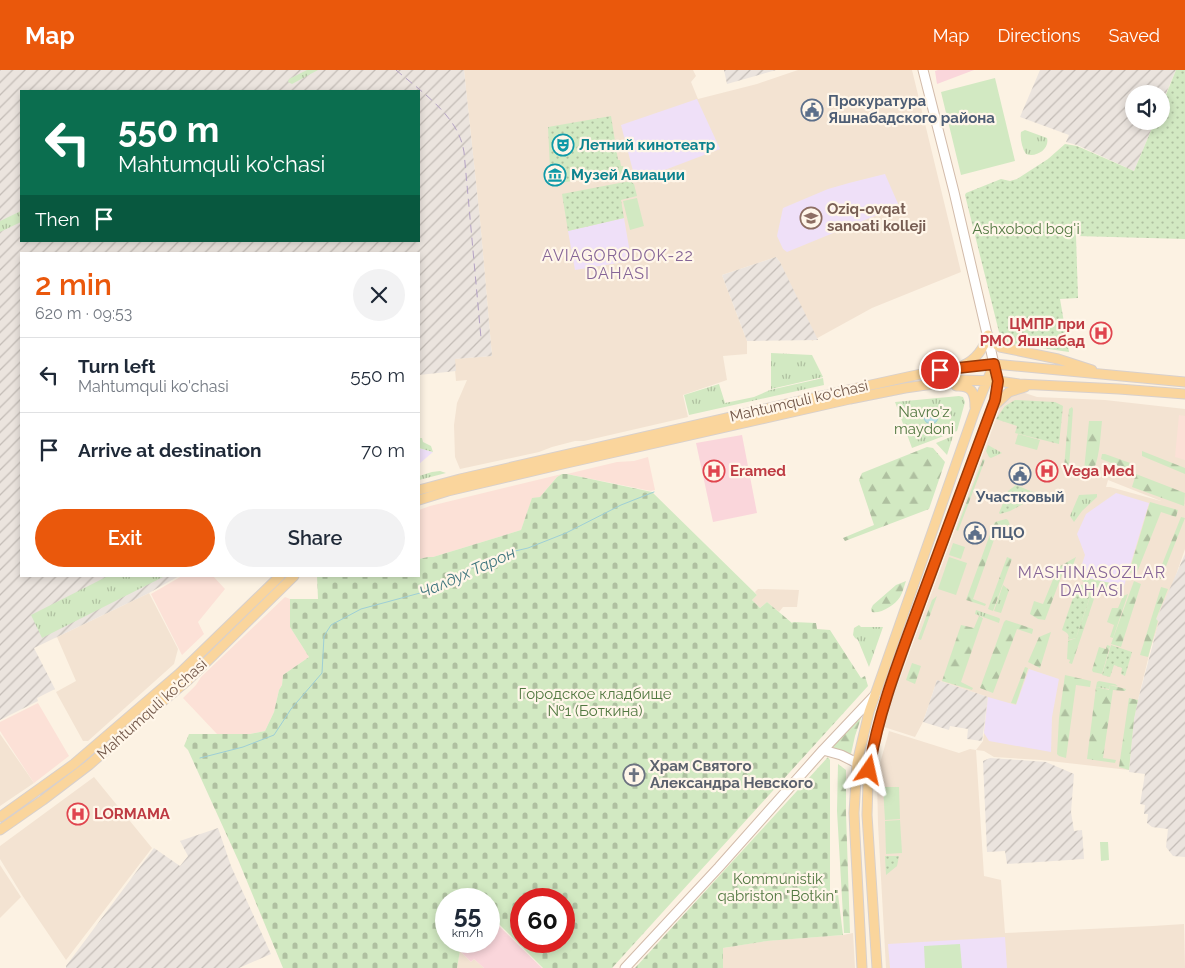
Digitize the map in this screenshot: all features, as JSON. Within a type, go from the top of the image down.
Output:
[{"type":"main road","points":[[960,367],[975,357],[982,349],[988,335],[1000,347],[1065,360],[1106,375]]},
{"type":"main road","points":[[862,968],[855,835],[858,760],[875,694],[974,410],[994,364]]},
{"type":"main road","points":[[877,968],[867,815],[870,760],[888,694],[995,400],[998,381],[994,364]]},
{"type":"main road","name":"Mahtumquli ko'chasi","points":[[420,500],[453,490],[849,394],[921,374],[960,367],[994,364],[1185,382]]},
{"type":"main road","name":"Mahtumquli ko'chasi","points":[[420,490],[460,479],[849,394],[960,380],[1185,394]]},
{"type":"main road","points":[[992,408],[1009,392],[1019,388],[1038,385]]},
{"type":"main road","points":[[905,388],[922,389],[965,386],[973,394],[974,410]]},
{"type":"main road","points":[[934,525],[947,529]]},
{"type":"main road","name":"Mahtumquli ko'chasi","points":[[0,817],[82,757],[180,673],[279,577]]},
{"type":"main road","name":"Mahtumquli ko'chasi","points":[[0,830],[89,765],[188,680],[293,577]]},
{"type":"main road","points":[[82,757],[89,765]]},
{"type":"main road","points":[[858,760],[870,760]]},
{"type":"main road","points":[[861,940],[875,940]]},
{"type":"street","points":[[924,70],[994,364]]},
{"type":"street","points":[[625,968],[875,694]]},
{"type":"street","points":[[824,750],[858,760]]},
{"type":"shaded area","points":[[0,70],[464,70],[492,356],[455,359],[456,371],[420,375],[420,252],[20,252],[20,577],[177,577],[149,593],[34,648],[55,689],[37,698],[38,701],[0,720]]},
{"type":"shaded area","points":[[464,70],[693,70],[696,76],[691,82],[698,99],[757,84],[798,70],[912,70],[961,272],[872,308],[812,341],[780,262],[776,257],[722,275],[747,341],[747,354],[723,356],[727,380],[683,395],[688,417],[584,441],[575,441],[539,452],[460,469],[455,457],[454,425],[457,403],[467,380],[456,381],[454,359],[492,356]]},
{"type":"shaded area","points":[[724,70],[776,70],[727,84]]},
{"type":"shaded area","points":[[974,70],[937,84],[935,71]]},
{"type":"shaded area","points":[[1040,70],[1176,70],[1170,85],[1125,85],[1125,130],[1151,130],[1134,171],[1077,145],[1066,142],[1069,135],[1020,117]]},
{"type":"shaded area","points":[[697,99],[720,149],[641,179],[633,171],[621,125]]},
{"type":"shaded area","points":[[885,174],[899,206],[787,252],[783,249],[777,236],[783,208],[828,189]]},
{"type":"shaded area","points":[[624,218],[630,261],[575,270],[568,231]]},
{"type":"shaded area","points":[[776,257],[818,340],[747,341],[722,275]]},
{"type":"shaded area","name":"MASHINASOZLAR DAHASI","points":[[1019,393],[1025,393],[1037,397],[1105,400],[1185,409],[1185,549],[1151,647],[1134,719],[1129,770],[1041,760],[994,757],[984,751],[976,750],[983,741],[988,697],[937,680],[923,722],[915,737],[884,727],[889,708],[1002,402]],"holes":[[[1108,480],[1161,501],[1106,487]]]},
{"type":"shaded area","points":[[1179,415],[1185,416],[1185,460],[1175,457]]},
{"type":"shaded area","points":[[742,435],[757,513],[713,522],[696,443]]},
{"type":"shaded area","points":[[420,448],[433,452],[420,463]]},
{"type":"shaded area","points":[[648,457],[655,490],[651,491],[567,474],[617,462],[634,461]]},
{"type":"shaded area","points":[[562,474],[557,477],[540,497],[532,499],[521,530],[433,557],[420,559],[420,510]]},
{"type":"shaded area","points":[[1116,493],[1149,503],[1124,586],[1087,578],[1081,567],[1085,555],[1077,534],[1086,514]]},
{"type":"shaded area","points":[[1185,554],[1185,857],[1173,856],[1166,847],[1168,829],[1152,827],[1147,823],[1148,814],[1144,814],[1145,805],[1140,804],[1145,774],[1129,772],[1134,719],[1159,621],[1156,620]]},
{"type":"shaded area","points":[[180,577],[214,577],[225,589],[198,622],[204,634],[182,655],[151,594]]},
{"type":"shaded area","points":[[758,589],[799,590],[797,607],[783,607],[779,612],[767,602],[760,608],[752,600],[757,595],[755,592]]},
{"type":"shaded area","points":[[149,593],[178,649],[174,664],[88,741],[83,741],[56,692],[76,681],[57,637]]},
{"type":"shaded area","points":[[285,597],[290,599],[290,627],[309,657],[283,675],[274,712],[265,731],[250,734],[217,734],[183,698],[201,677]]},
{"type":"shaded area","points":[[1029,669],[1059,679],[1052,717],[1051,752],[989,741],[984,733],[988,697],[1016,705]]},
{"type":"shaded area","points":[[937,680],[988,697],[982,741],[967,739],[968,729],[950,726],[949,730],[923,722]]},
{"type":"shaded area","points":[[38,703],[69,756],[34,783],[0,731],[0,722]]},
{"type":"shaded area","points":[[889,731],[959,753],[970,749],[976,750],[984,876],[1001,880],[1005,933],[1184,924],[1185,968],[886,968],[877,778]]},
{"type":"shaded area","points":[[0,734],[34,783],[0,806]]},
{"type":"shaded area","points":[[990,758],[1046,762],[1074,774],[1071,812],[1074,831],[1082,830],[1084,859],[1007,864],[1005,851],[987,852],[983,761]]},
{"type":"shaded area","points":[[94,777],[152,848],[66,960],[0,859],[0,846]]},
{"type":"shaded area","points":[[218,828],[231,866],[271,954],[239,968],[66,968],[154,848],[180,866],[188,856],[180,841]]},
{"type":"shaded area","points":[[0,865],[21,897],[0,918]]},
{"type":"shaded area","points":[[500,927],[510,937],[510,953],[527,953],[542,968],[484,968],[474,959],[471,962],[462,953],[500,953]]},
{"type":"shaded area","points":[[853,933],[855,968],[723,968],[723,948],[766,941]]},
{"type":"shaded area","points":[[1005,937],[1007,968],[890,968],[888,944]]},
{"type":"shaded area","points":[[460,953],[462,953],[471,962],[474,959],[484,968],[457,968]]},
{"type":"green space","points":[[307,70],[318,70],[292,84],[288,82],[289,79]]},
{"type":"green space","name":"Ashxobod bog'i","points":[[1176,70],[1185,70],[1185,239],[1076,236],[1078,298],[1060,299],[1069,352],[1004,341],[999,332],[966,193],[1001,179],[1010,181],[1017,179],[1048,159],[1065,144],[1077,146],[1134,171],[1151,130],[1170,130],[1170,85]]},
{"type":"green space","points":[[995,78],[1015,161],[961,175],[941,92]]},
{"type":"green space","points":[[611,116],[618,160],[620,160],[625,173],[553,184],[550,168],[548,127]]},
{"type":"green space","points":[[1025,130],[1047,138],[1046,146],[1038,154],[1026,154],[1021,138],[1021,132]]},
{"type":"green space","points":[[630,181],[634,184],[637,196],[621,200],[624,218],[568,231],[562,194]]},
{"type":"green space","points":[[637,198],[644,226],[630,230],[623,201]]},
{"type":"green space","points":[[20,211],[20,222],[0,232],[0,221]]},
{"type":"green space","points":[[771,353],[812,355],[823,377],[771,389]]},
{"type":"green space","points":[[823,378],[824,385],[689,415],[684,395],[719,384],[725,403]]},
{"type":"green space","name":"Navro'z maydoni","points":[[963,397],[965,402],[957,431],[912,448],[895,402]]},
{"type":"green space","points":[[1015,400],[1055,402],[1063,406],[1059,444],[1015,433],[1017,426],[996,419],[1005,406]]},
{"type":"green space","points":[[1072,407],[1069,468],[1064,468],[1069,409]]},
{"type":"green space","points":[[1089,421],[1102,421],[1098,457],[1090,477],[1077,476],[1067,470],[1084,470]]},
{"type":"green space","points":[[1018,434],[1040,440],[1037,450],[1015,444]]},
{"type":"green space","points":[[953,436],[947,455],[936,443]]},
{"type":"green space","points":[[420,438],[431,446],[433,452],[420,448]]},
{"type":"green space","points":[[988,445],[1002,453],[991,458],[989,457],[986,451]]},
{"type":"green space","points":[[927,447],[933,448],[945,462],[929,509],[845,541],[843,538],[874,525],[859,480],[862,473]]},
{"type":"green space","points":[[1142,451],[1185,468],[1185,474],[1142,456]]},
{"type":"green space","points":[[1102,454],[1133,464],[1132,471],[1101,459]]},
{"type":"green space","points":[[983,459],[985,460],[958,531],[956,530]]},
{"type":"green space","points":[[440,471],[446,473],[420,480],[420,476]]},
{"type":"green space","name":"Городское кладбище №1 (Боткина)","points":[[562,474],[652,492],[757,595],[752,600],[760,608],[767,602],[792,623],[816,623],[817,629],[830,630],[861,678],[865,676],[868,686],[612,968],[543,968],[528,953],[575,953],[575,888],[510,888],[510,935],[500,925],[500,888],[435,888],[435,953],[460,953],[457,968],[283,968],[239,862],[188,750],[184,746],[189,734],[250,734],[265,731],[274,712],[283,675],[309,657],[290,627],[290,599],[318,599],[317,577],[420,577],[420,559],[433,557],[521,530],[532,498],[540,497],[557,477]]},
{"type":"green space","points":[[1136,474],[1185,493],[1184,506],[1132,487]]},
{"type":"green space","points":[[1016,485],[1040,495],[1010,511],[1000,514],[1008,491]]},
{"type":"green space","points":[[1097,494],[1097,497],[1082,511],[1074,522],[1070,516],[1079,495]]},
{"type":"green space","points":[[1150,502],[1178,510],[1176,517],[1161,512],[1136,575],[1129,572]]},
{"type":"green space","points":[[1181,517],[1185,518],[1161,579],[1157,577]]},
{"type":"green space","points":[[1006,519],[1012,530],[1010,538],[996,534],[973,599],[986,604],[985,606],[966,600],[993,526],[995,522]]},
{"type":"green space","points":[[953,543],[965,547],[961,559],[949,555]]},
{"type":"green space","points":[[949,557],[967,563],[956,595],[938,589]]},
{"type":"green space","points":[[1007,557],[1012,559],[993,611],[988,609]]},
{"type":"green space","points":[[1076,557],[1073,565],[1055,574],[1057,568]]},
{"type":"green space","points":[[1063,572],[1045,620],[1038,619],[1030,614],[1034,601],[1043,604],[1054,577]]},
{"type":"green space","points":[[1084,573],[1087,578],[1124,586],[1121,593],[1095,587],[1082,581]]},
{"type":"green space","points":[[106,577],[163,577],[42,638],[31,615]]},
{"type":"green space","points":[[906,581],[901,595],[895,603],[883,610],[872,612],[873,605],[896,585]]},
{"type":"green space","points":[[1134,581],[1141,584],[1121,647],[1111,644]]},
{"type":"green space","points":[[1078,583],[1092,591],[1076,638],[1068,640],[1067,633],[1062,630]]},
{"type":"green space","points":[[1003,585],[1009,590],[1001,613],[994,611]]},
{"type":"green space","points":[[1161,587],[1168,589],[1156,619],[1158,621],[1148,657],[1140,655]]},
{"type":"green space","points":[[1092,591],[1096,593],[1072,664],[1067,659],[1068,641],[1076,638]]},
{"type":"green space","points":[[1128,594],[1113,638],[1110,637],[1114,625],[1107,622],[1112,608],[1118,608],[1123,596]]},
{"type":"green space","points":[[937,596],[921,640],[918,639],[932,600]]},
{"type":"green space","points":[[976,610],[999,618],[999,623],[975,614]]},
{"type":"green space","points":[[979,616],[983,618],[961,682],[973,688],[972,690],[942,681],[961,625],[974,628]]},
{"type":"green space","points":[[1006,620],[1033,630],[1032,634],[1017,629],[993,693],[980,688]]},
{"type":"green space","points":[[859,625],[861,627],[883,627],[869,667],[858,640],[853,635],[854,628]]},
{"type":"green space","points":[[1051,632],[1040,668],[1028,662],[1039,637]]},
{"type":"green space","points":[[1107,645],[1110,646],[1102,674],[1093,672],[1099,647],[1106,649]]},
{"type":"green space","points":[[1111,645],[1132,652],[1125,676],[1121,674],[1122,668],[1114,665],[1110,677],[1102,675]]},
{"type":"green space","points":[[912,663],[921,666],[915,684],[906,680]]},
{"type":"green space","points":[[1025,667],[1028,668],[1016,704],[1011,703]]},
{"type":"green space","points":[[1065,675],[1091,681],[1090,687],[1076,685],[1066,758],[1057,754],[1059,718]]},
{"type":"green space","points":[[1099,681],[1118,686],[1110,685],[1109,689],[1096,687]]},
{"type":"green space","points":[[1110,685],[1126,689],[1125,691],[1113,690],[1103,758],[1116,760],[1115,763],[1087,759],[1096,687],[1109,690]]},
{"type":"green space","points":[[1129,698],[1138,700],[1134,719],[1129,770],[1119,767]]},
{"type":"green space","points":[[862,715],[851,754],[831,747]]},
{"type":"green space","name":"Kommunistik qabriston \"Botkin\"","points":[[828,757],[830,760],[830,894],[838,894],[843,935],[767,941],[723,948],[723,968],[635,968]]},
{"type":"green space","points":[[838,764],[846,770],[850,933],[844,933],[837,811]]},
{"type":"green space","points":[[883,787],[899,787],[900,819],[885,820]]},
{"type":"green space","points":[[900,820],[902,853],[886,854],[885,821]]},
{"type":"green space","points":[[1100,842],[1108,842],[1109,860],[1101,861]]},
{"type":"green space","points":[[885,856],[899,856],[897,866],[886,875]]},
{"type":"green space","points":[[960,944],[962,968],[925,968],[924,946]]},
{"type":"water","points":[[928,410],[934,410],[938,417],[934,424],[928,424],[924,420],[924,414]]},
{"type":"waterway","name":"Чалдух Тарон","points":[[200,758],[243,747],[274,735],[291,709],[322,673],[324,636],[331,625],[361,609],[420,593],[498,555],[528,548],[566,533],[621,505],[654,492]]},
{"type":"railway","points":[[396,70],[419,90]]},
{"type":"railway","points":[[420,90],[446,115],[462,142],[481,338]]},
{"type":"place","name":"Прокуратура Яшнабадского района","points":[[812,110]]},
{"type":"place","name":"Летний кинотеатр","points":[[563,145]]},
{"type":"place","name":"Музей Авиации","points":[[555,175]]},
{"type":"place","name":"Oziq-ovqat sanoati kolleji","points":[[811,218]]},
{"type":"place","name":"ЦМПР при РМО Яшнабад","points":[[1101,333]]},
{"type":"place","name":"Eramed","points":[[714,471]]},
{"type":"place","name":"Vega Med","points":[[1047,471]]},
{"type":"place","name":"Участковый","points":[[1020,474]]},
{"type":"place","name":"ПЦО","points":[[975,533]]},
{"type":"place","name":"Храм Святого Александра Невского","points":[[634,775]]},
{"type":"place","name":"LORMAMA","points":[[78,814]]},
{"type":"district","name":"AVIAGORODOK-22 DAHASI","points":[[618,264]]},
{"type":"district","name":"MASHINASOZLAR DAHASI","points":[[1092,581]]},
{"type":"route","points":[[869,770],[878,727],[904,645],[995,400],[998,381],[994,364],[940,370]]}]
